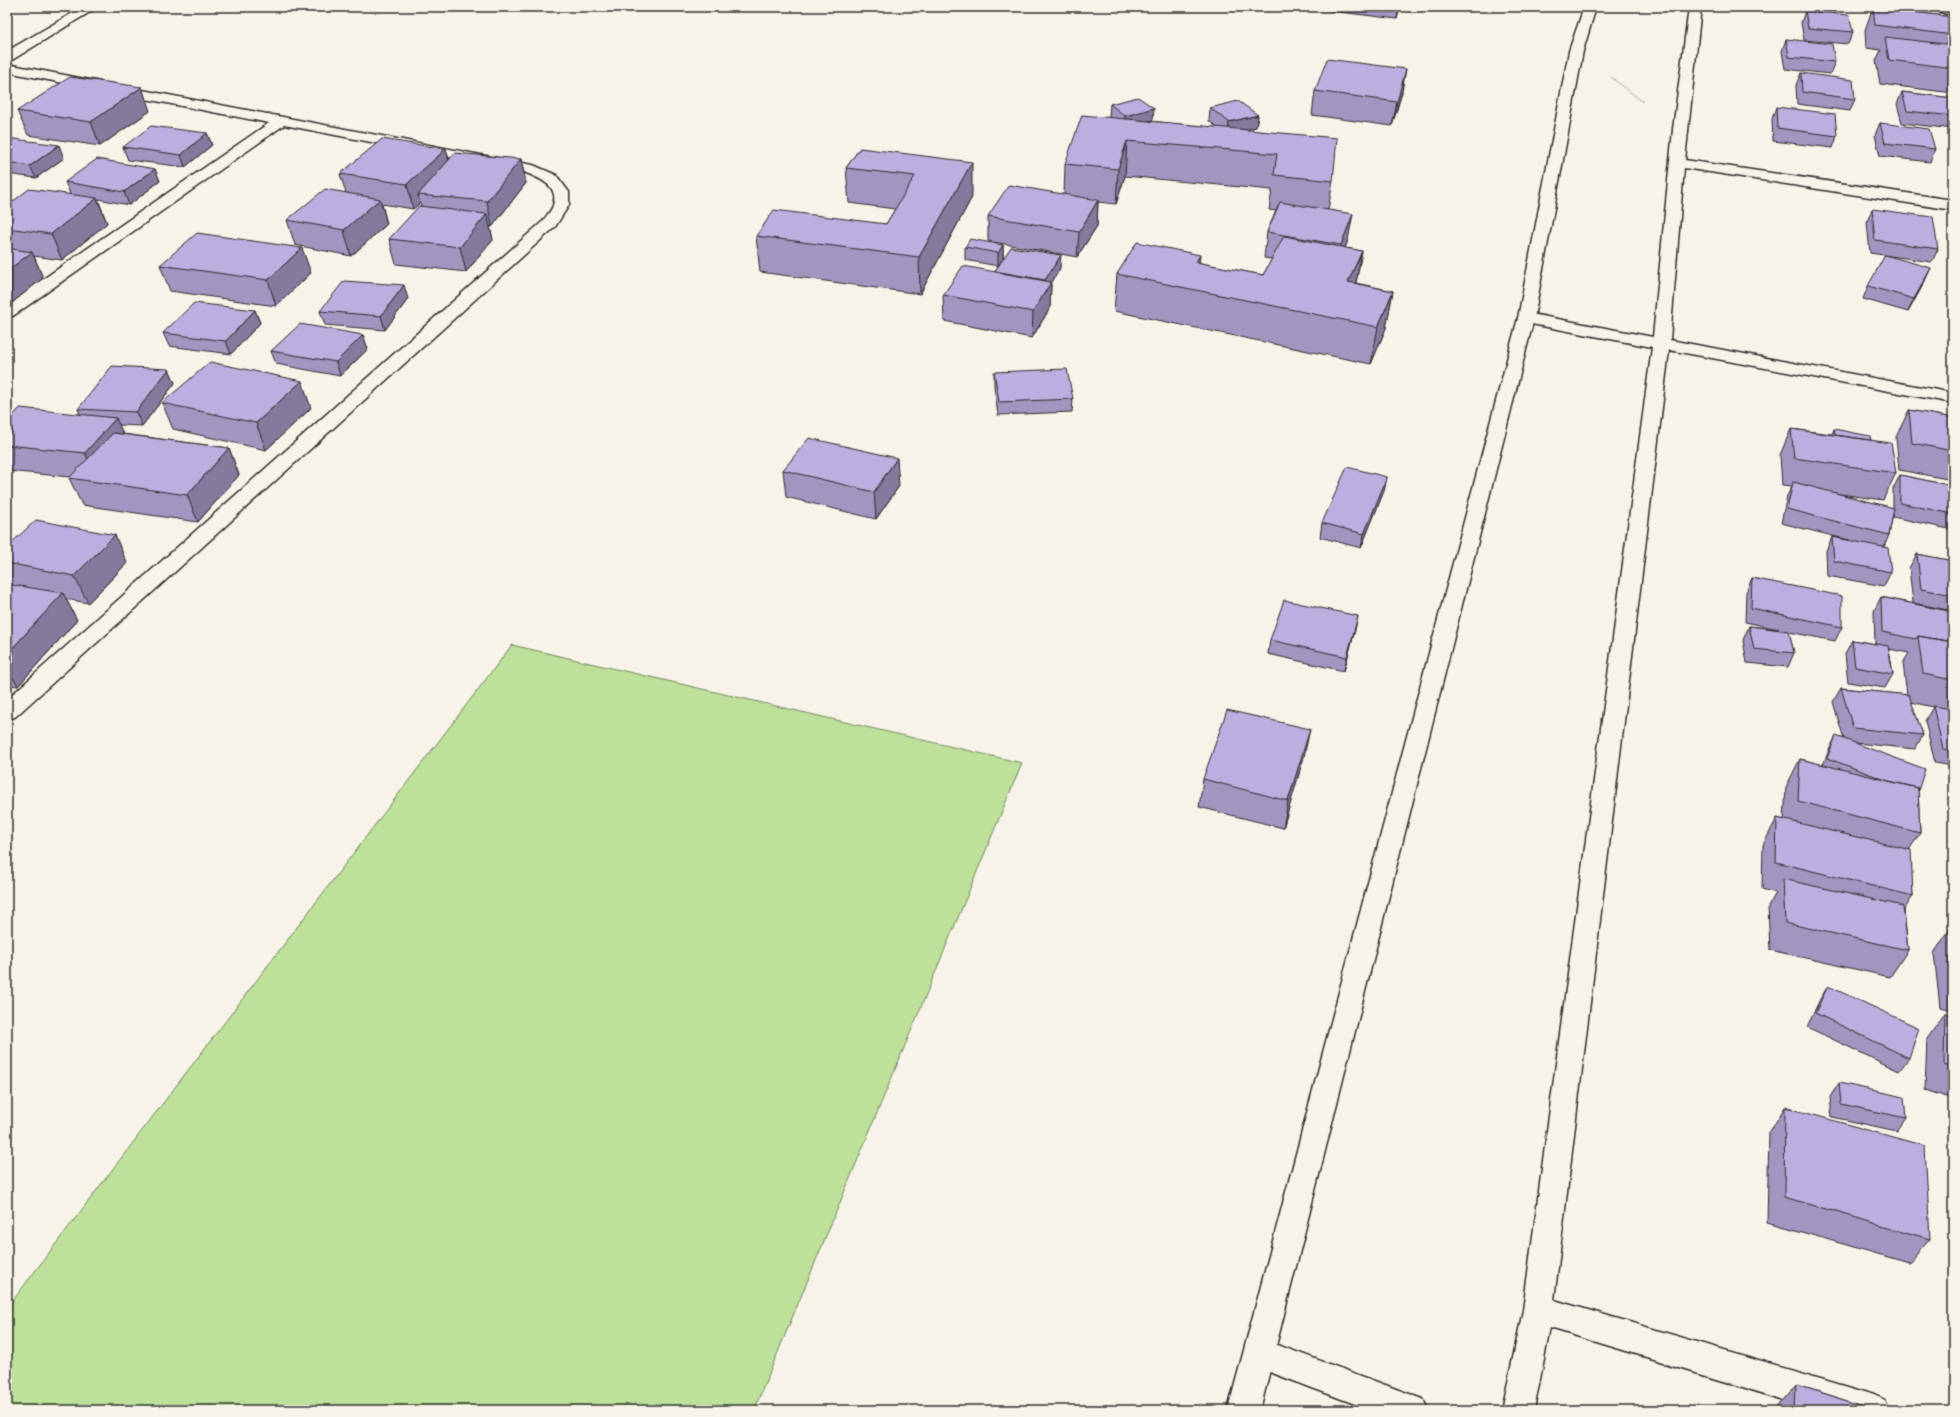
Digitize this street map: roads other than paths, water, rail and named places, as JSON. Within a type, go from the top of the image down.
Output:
[{"type":"street","points":[[7,57],[92,7]]},
{"type":"street","points":[[1244,1410],[1526,318],[1576,51],[1590,7]]},
{"type":"street","points":[[1518,1410],[1538,1310],[1661,342],[1680,129],[1695,7]]},
{"type":"street","points":[[1901,7],[1953,21]]},
{"type":"street","points":[[7,68],[528,168],[550,178],[561,192],[561,205],[549,224],[7,711]]},
{"type":"street","points":[[7,312],[282,120]]},
{"type":"street","points":[[1678,163],[1953,206]]},
{"type":"street","points":[[1526,318],[1661,342],[1953,398]]},
{"type":"street","points":[[1538,1310],[1874,1410]]},
{"type":"street","points":[[1259,1353],[1412,1410]]}]
